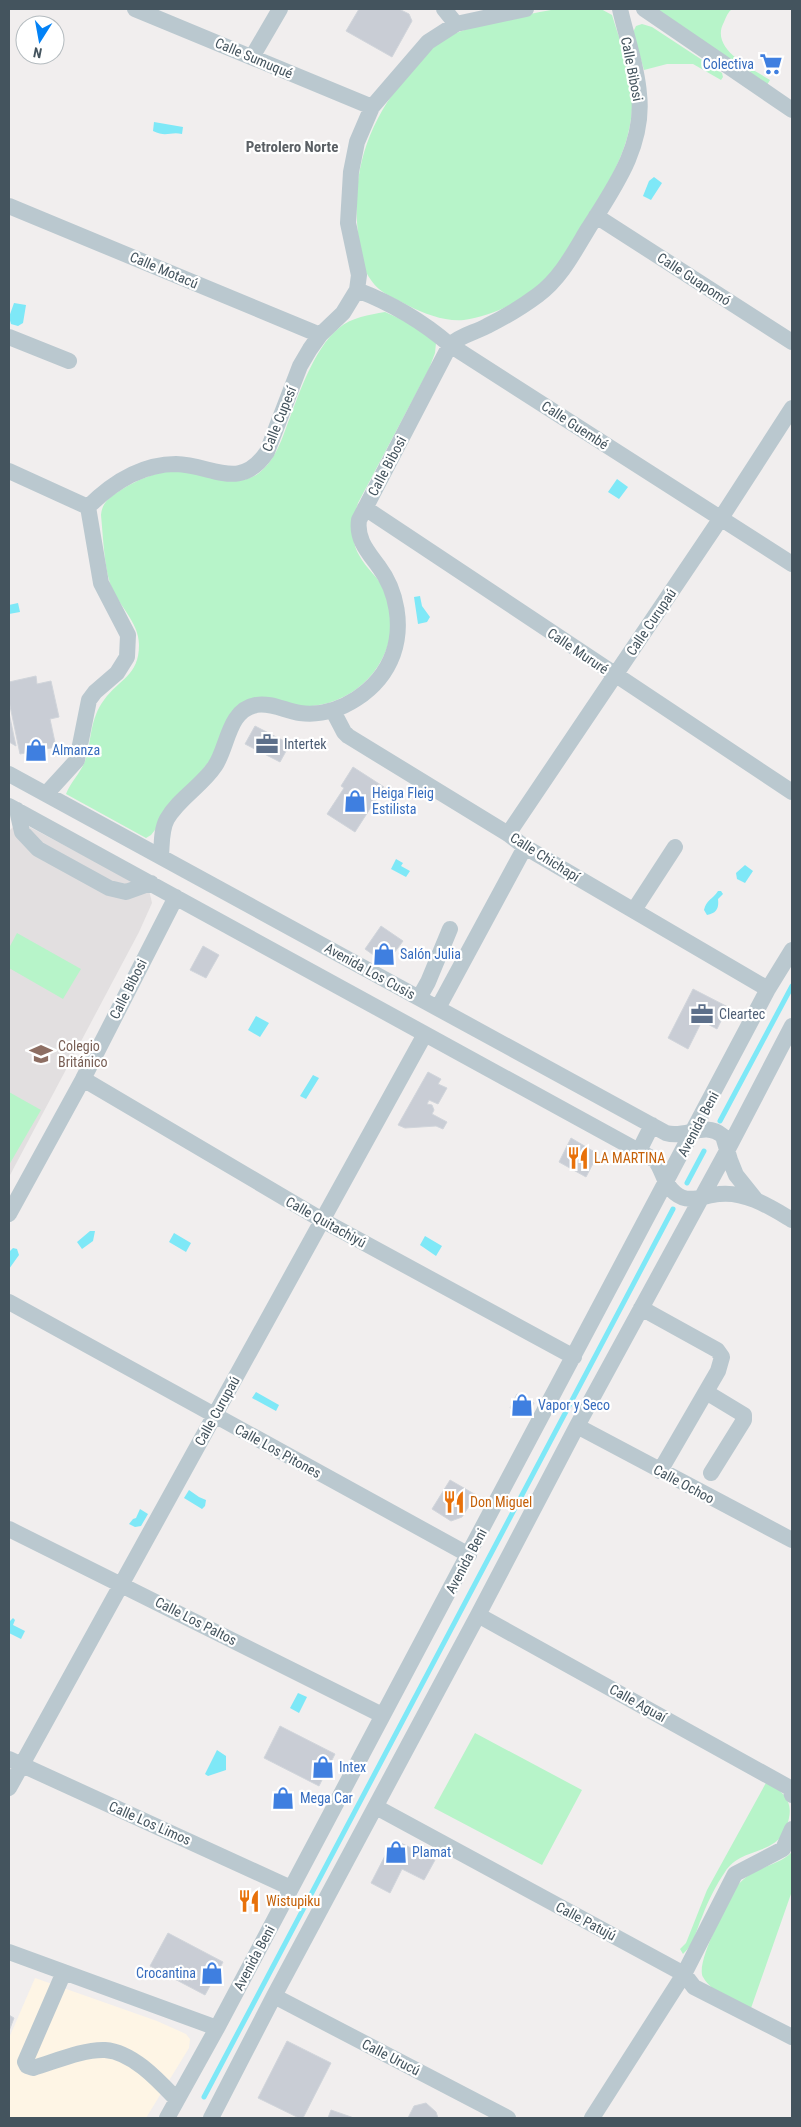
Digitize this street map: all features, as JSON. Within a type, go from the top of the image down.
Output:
[{"type":"street","name":"Calle Sumuqué","points":[[135,9],[372,107]]},
{"type":"street","points":[[252,57],[280,9]]},
{"type":"street","points":[[444,9],[454,17]]},
{"type":"street","points":[[357,290],[359,276],[348,223],[351,172],[357,142],[372,107],[428,42],[454,17],[526,9]]},
{"type":"street","name":"Calle Bibosi","points":[[161,856],[163,830],[167,820],[182,800],[215,766],[229,730],[242,713],[256,705],[265,705],[306,714],[333,711],[369,689],[385,669],[396,644],[397,612],[394,597],[386,578],[366,550],[358,528],[365,508],[450,345],[460,337],[486,327],[540,293],[566,264],[624,170],[631,153],[639,120],[639,92],[620,9]]},
{"type":"street","points":[[644,9],[792,110]]},
{"type":"street","name":"Calle Motacú","points":[[9,206],[320,335]]},
{"type":"street","name":"Calle Guapomó","points":[[596,216],[792,342]]},
{"type":"street","name":"Calle Cupesí","points":[[88,507],[118,482],[134,473],[154,467],[175,464],[198,466],[229,475],[246,473],[254,467],[267,452],[300,366],[320,335],[343,313],[357,290]]},
{"type":"street","name":"Calle Guembé","points":[[357,290],[381,299],[430,328],[450,345],[792,564]]},
{"type":"street","points":[[9,337],[69,361]]},
{"type":"street","name":"Calle Curupaú","points":[[508,834],[721,518],[792,408]]},
{"type":"street","points":[[9,471],[88,507],[101,583],[128,635],[128,657],[117,673],[95,692],[89,700],[77,760],[46,794]]},
{"type":"street","name":"Calle Mururé","points":[[365,508],[792,792]]},
{"type":"street","name":"Calle Chichapí","points":[[333,711],[348,736],[508,834],[525,847],[768,989]]},
{"type":"street","name":"Avenida Los Cusis","points":[[9,774],[666,1133],[676,1135],[707,1128],[716,1130],[723,1136],[728,1149]]},
{"type":"street","points":[[11,808],[22,832],[38,850],[109,888],[126,892],[151,883]]},
{"type":"street","name":"Avenida Los Cusis","points":[[11,808],[176,896],[655,1160],[672,1191],[681,1197],[691,1200],[726,1194],[756,1200]]},
{"type":"street","points":[[438,1008],[525,847]]},
{"type":"street","points":[[634,910],[675,847]]},
{"type":"street","name":"Calle Bibosi","points":[[9,1214],[83,1079],[176,896]]},
{"type":"street","points":[[419,998],[428,982],[450,929]]},
{"type":"street","name":"Avenida Beni","points":[[167,2118],[217,2028],[382,1715],[469,1555],[768,989],[792,950]]},
{"type":"street","points":[[373,1005],[387,980]]},
{"type":"street","points":[[211,2118],[577,1426],[728,1149],[792,1026]]},
{"type":"street","name":"Calle Curupaú","points":[[9,1788],[15,1762],[121,1584],[425,1034]]},
{"type":"street","name":"Calle Quitachiyú","points":[[83,1079],[322,1220],[574,1357]]},
{"type":"street","points":[[639,1151],[652,1125]]},
{"type":"street","points":[[728,1149],[736,1176],[756,1200],[792,1220]]},
{"type":"street","name":"Calle Los Pitones","points":[[9,1302],[469,1555]]},
{"type":"street","points":[[641,1308],[717,1350],[722,1362],[660,1471]]},
{"type":"street","points":[[706,1392],[744,1416],[744,1420],[711,1473]]},
{"type":"street","name":"Calle Ochoo","points":[[577,1426],[792,1540]]},
{"type":"street","name":"Calle Los Paltos","points":[[9,1529],[382,1715]]},
{"type":"street","name":"Calle Aguaí","points":[[478,1615],[790,1788],[792,1796]]},
{"type":"street","name":"Calle Los Limos","points":[[15,1762],[291,1888]]},
{"type":"street","name":"Calle Patujú","points":[[376,1807],[684,1974],[694,1987],[792,2037]]},
{"type":"street","points":[[592,2118],[684,1974],[736,1874],[783,1849],[792,1829]]},
{"type":"street","points":[[9,1952],[217,2028]]},
{"type":"street","points":[[64,1972],[25,2062],[28,2066],[33,2068],[78,2054],[104,2050],[125,2056],[139,2065],[177,2100]]},
{"type":"street","name":"Calle Urucú","points":[[274,1996],[508,2118]]},
{"type":"shaded area","name":"Colegio Británico","points":[[24,824],[149,890],[152,903],[139,932],[9,1177],[9,831],[14,826]]},
{"type":"shaded area","points":[[35,1978],[157,2021],[186,2034],[190,2039],[189,2048],[146,2118],[9,2118],[9,2038]]},
{"type":"green space","points":[[556,9],[601,9],[612,15],[628,65],[632,89],[632,112],[622,154],[602,193],[575,238],[547,280],[519,300],[486,315],[464,320],[443,319],[409,306],[384,293],[370,279],[362,263],[359,243],[357,187],[366,146],[384,108],[396,89],[433,46],[442,40],[466,29],[513,17]]},
{"type":"green space","points":[[653,9],[732,9],[726,16],[721,32],[722,41],[734,57],[770,80],[767,85]]},
{"type":"green space","points":[[642,24],[652,27],[722,73],[723,77],[721,80],[693,64],[667,64],[644,70],[633,32],[636,26]]},
{"type":"green space","points":[[385,312],[418,327],[436,343],[435,353],[429,369],[358,503],[355,516],[353,536],[356,549],[386,593],[391,613],[391,632],[386,651],[377,668],[365,682],[350,694],[332,702],[312,706],[299,706],[259,698],[151,835],[146,838],[66,794],[84,763],[99,707],[132,670],[138,655],[138,636],[135,628],[117,599],[108,576],[101,515],[105,503],[127,486],[160,473],[185,471],[228,480],[239,480],[259,473],[276,453],[307,374],[321,348],[339,328],[349,321]]},
{"type":"green space","points":[[17,933],[81,969],[63,999],[9,968],[9,948]]},
{"type":"green space","points":[[9,1092],[41,1110],[9,1165]]},
{"type":"green space","points":[[475,1733],[582,1790],[542,1865],[434,1808]]},
{"type":"green space","points":[[767,1781],[785,1796],[789,1806],[789,1818],[785,1831],[770,1846],[732,1863],[718,1882],[693,1941],[683,1954],[680,1949],[686,1943],[707,1890]]},
{"type":"green space","points":[[792,1852],[792,1891],[750,2011],[724,1997],[707,1983],[703,1977],[702,1970],[704,1960],[719,1920],[735,1888],[753,1873],[781,1860]]},
{"type":"water","points":[[154,122],[183,127],[182,134],[162,134],[153,131]]},
{"type":"water","points":[[654,177],[662,183],[651,200],[643,196],[649,181]]},
{"type":"water","points":[[14,303],[26,305],[23,323],[18,326],[11,324],[9,317]]},
{"type":"water","points":[[617,479],[628,487],[619,499],[608,492]]},
{"type":"water","points":[[420,596],[422,606],[430,617],[427,622],[418,624],[414,597]]},
{"type":"water","points":[[18,603],[20,612],[9,614],[9,605]]},
{"type":"water","points":[[396,859],[403,863],[401,866],[410,871],[406,877],[391,869]]},
{"type":"water","points":[[745,865],[753,871],[745,883],[737,879],[736,873]]},
{"type":"water","points":[[718,891],[721,891],[723,894],[718,899],[717,910],[707,915],[704,910],[705,907]]},
{"type":"water","points":[[256,1016],[269,1023],[260,1037],[248,1030]]},
{"type":"water","points":[[313,1075],[319,1078],[306,1099],[300,1096]]},
{"type":"water","points":[[90,1231],[95,1231],[93,1241],[82,1249],[77,1242]]},
{"type":"water","points":[[174,1233],[191,1243],[186,1252],[169,1242]]},
{"type":"water","points":[[425,1236],[442,1246],[436,1256],[420,1245]]},
{"type":"water","points":[[13,1248],[17,1249],[19,1255],[9,1269],[9,1252]]},
{"type":"water","points":[[256,1392],[279,1405],[276,1411],[252,1398]]},
{"type":"water","points":[[189,1490],[206,1500],[205,1506],[202,1509],[184,1498]]},
{"type":"water","points":[[140,1509],[148,1514],[141,1526],[135,1527],[129,1524],[136,1518]]},
{"type":"water","points":[[13,1618],[15,1620],[13,1625],[25,1631],[21,1639],[9,1633],[9,1622]]},
{"type":"water","points":[[298,1693],[307,1697],[299,1713],[290,1708]]},
{"type":"water","points":[[217,1750],[226,1756],[226,1770],[208,1776],[205,1774]]},
{"type":"building","points":[[359,9],[399,9],[409,14],[412,21],[392,57],[346,31]]},
{"type":"building","points":[[36,676],[37,684],[51,681],[59,717],[50,719],[56,747],[20,754],[9,701],[9,682]]},
{"type":"building","points":[[9,713],[16,746],[9,742]]},
{"type":"building","name":"Intertek","points":[[255,726],[290,744],[280,762],[245,744]]},
{"type":"building","name":"Heiga Fleig Estilista","points":[[353,767],[384,787],[355,832],[327,814],[344,788],[341,786]]},
{"type":"building","points":[[381,926],[403,941],[386,964],[365,949]]},
{"type":"building","points":[[203,946],[219,955],[206,978],[190,970]]},
{"type":"building","name":"Cleartec","points":[[693,989],[728,1007],[717,1029],[702,1021],[688,1049],[668,1038]]},
{"type":"building","points":[[428,1072],[441,1079],[438,1084],[447,1088],[438,1104],[429,1100],[427,1104],[432,1105],[434,1110],[432,1114],[447,1122],[443,1129],[436,1126],[405,1128],[398,1125]]},
{"type":"building","name":"LA MARTINA","points":[[571,1138],[598,1154],[586,1177],[559,1162]]},
{"type":"building","name":"Vapor y Seco","points":[[517,1394],[534,1403],[527,1417],[510,1408]]},
{"type":"building","name":"Don Miguel","points":[[450,1480],[476,1495],[462,1517],[451,1521],[432,1509]]},
{"type":"building","points":[[280,1726],[335,1754],[319,1786],[264,1758]]},
{"type":"building","points":[[399,1842],[435,1860],[424,1880],[402,1869],[390,1893],[371,1883],[390,1846]]},
{"type":"building","points":[[168,1933],[223,1962],[205,1995],[150,1966]]},
{"type":"building","points":[[9,2015],[14,2018],[9,2031]]},
{"type":"building","points":[[287,2041],[331,2063],[303,2118],[299,2118],[258,2098]]},
{"type":"building","points":[[426,2103],[436,2112],[438,2118],[408,2118],[414,2106]]},
{"type":"building","points":[[331,2110],[354,2118],[328,2118]]},
{"type":"waterway","points":[[720,1121],[792,986]]},
{"type":"waterway","points":[[687,1183],[704,1151]]},
{"type":"waterway","points":[[204,2097],[673,1209]]},
{"type":"place","name":"Colectiva","points":[[771,64]]},
{"type":"place","name":"Intertek","points":[[267,744]]},
{"type":"place","name":"Almanza","points":[[36,750]]},
{"type":"place","name":"Heiga Fleig Estilista","points":[[355,801]]},
{"type":"place","name":"Salón Julia","points":[[384,954]]},
{"type":"place","name":"Cleartec","points":[[702,1014]]},
{"type":"place","name":"Colegio Británico","points":[[41,1054]]},
{"type":"place","name":"LA MARTINA","points":[[578,1158]]},
{"type":"place","name":"Vapor y Seco","points":[[522,1405]]},
{"type":"place","name":"Don Miguel","points":[[454,1502]]},
{"type":"place","name":"Intex","points":[[323,1767]]},
{"type":"place","name":"Mega Car","points":[[283,1798]]},
{"type":"place","name":"Plamat","points":[[396,1852]]},
{"type":"place","name":"Wistupiku","points":[[249,1901]]},
{"type":"place","name":"Crocantina","points":[[212,1973]]},
{"type":"district","name":"Petrolero Norte","points":[[292,147]]}]
